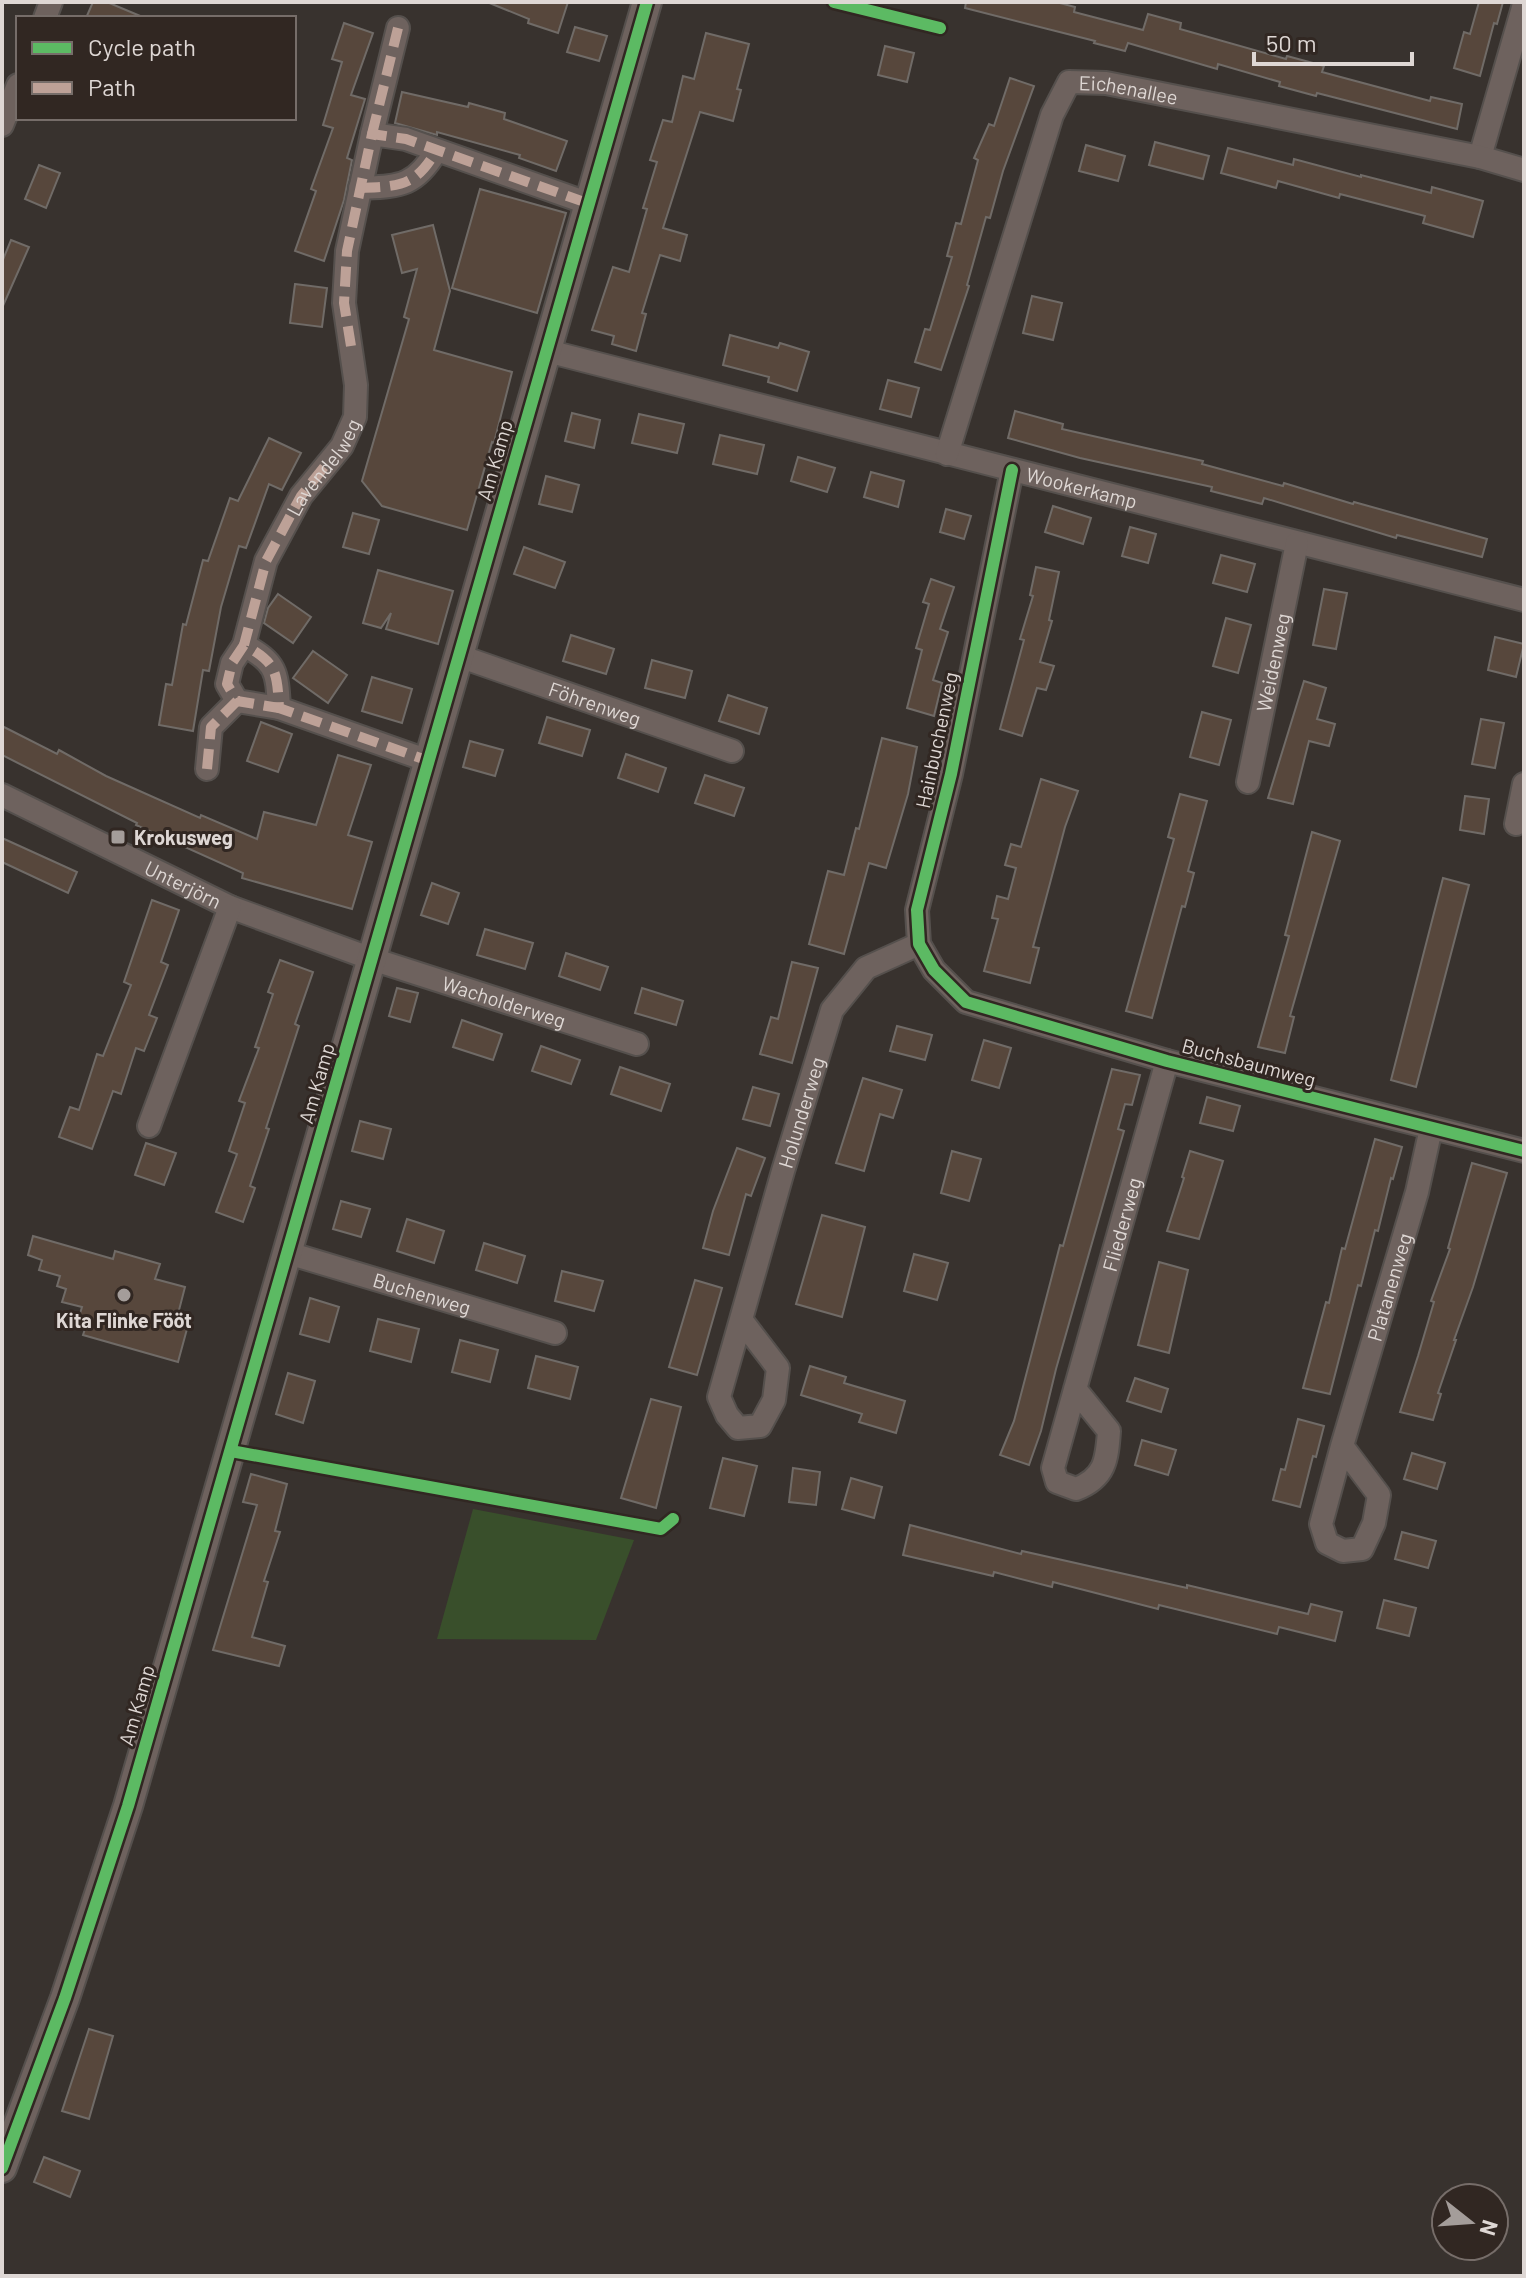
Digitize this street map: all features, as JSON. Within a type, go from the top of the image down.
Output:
[{"type":"street","name":"Am Kamp","points":[[2,2168],[65,1998],[128,1806],[647,2]]},
{"type":"street","points":[[1480,157],[1524,4]]},
{"type":"street","name":"Lavendelweg","points":[[237,701],[227,684],[232,663],[244,645],[266,561],[301,496],[342,446],[355,417],[356,385],[344,303],[347,251],[398,28]]},
{"type":"street","name":"Eichenallee","points":[[947,454],[1052,115],[1069,82],[1106,83],[1480,157],[1524,170]]},
{"type":"street","points":[[2,125],[16,90]]},
{"type":"street","points":[[372,134],[406,139],[590,204]]},
{"type":"street","points":[[360,188],[410,183],[427,168],[436,151]]},
{"type":"street","name":"Wookerkamp","points":[[547,351],[1524,600]]},
{"type":"street","name":"Hainbuchenweg","points":[[919,944],[917,910],[951,774],[1012,470]]},
{"type":"street","name":"Weidenweg","points":[[1248,782],[1297,543]]},
{"type":"street","points":[[244,645],[267,658],[277,681],[279,708]]},
{"type":"street","name":"Föhrenweg","points":[[459,656],[732,751]]},
{"type":"street","points":[[207,769],[211,727],[237,701],[279,708],[429,761]]},
{"type":"street","points":[[1516,824],[1524,784]]},
{"type":"street","name":"Unterjörn","points":[[2,795],[230,907],[372,959]]},
{"type":"street","points":[[149,1126],[230,907]]},
{"type":"street","name":"Buchsbaumweg","points":[[919,944],[934,970],[966,1002],[1167,1061],[1524,1151]]},
{"type":"street","name":"Holunderweg","points":[[742,1321],[832,1010],[866,968],[919,944]]},
{"type":"street","name":"Wacholderweg","points":[[372,959],[637,1044]]},
{"type":"street","name":"Fliederweg","points":[[1075,1389],[1167,1061]]},
{"type":"street","name":"Platanenweg","points":[[1342,1446],[1417,1192],[1431,1128]]},
{"type":"street","name":"Buchenweg","points":[[288,1253],[555,1333]]},
{"type":"green space","points":[[473,1509],[634,1540],[596,1640],[437,1639]]},
{"type":"building","points":[[93,2],[107,2],[140,16],[87,16]]},
{"type":"building","points":[[487,2],[568,2],[558,33],[528,23],[529,19]]},
{"type":"building","points":[[966,2],[1056,2],[1075,7],[1074,12],[1143,30],[1148,14],[1181,23],[1180,29],[1286,59],[1287,56],[1324,66],[1322,72],[1430,101],[1431,97],[1462,104],[1457,129],[1279,86],[1280,82],[1218,64],[1217,69],[1128,43],[1125,51],[1094,43],[965,8]]},
{"type":"building","points":[[1479,2],[1503,2],[1480,76],[1454,68],[1464,32],[1470,34]]},
{"type":"building","points":[[344,23],[373,33],[351,95],[365,99],[347,158],[352,160],[344,200],[324,261],[295,251],[316,191],[311,189],[333,128],[323,125],[342,62],[332,59]]},
{"type":"building","points":[[575,27],[607,36],[599,61],[567,52]]},
{"type":"building","points":[[706,33],[749,44],[737,89],[741,90],[733,121],[700,112],[663,228],[687,235],[680,261],[660,255],[642,313],[646,314],[636,351],[612,344],[614,336],[592,330],[613,267],[629,272],[657,162],[650,160],[663,120],[672,122],[683,76],[694,79]]},
{"type":"building","points":[[885,46],[914,53],[907,82],[878,75]]},
{"type":"building","points":[[1010,78],[1034,86],[1003,171],[990,218],[986,217],[969,286],[941,370],[915,362],[925,329],[930,330],[952,257],[947,256],[956,223],[961,224],[978,160],[974,158],[989,124],[994,126]]},
{"type":"building","points":[[402,92],[468,107],[469,103],[505,113],[504,119],[567,141],[556,171],[519,158],[520,155],[395,123]]},
{"type":"building","points":[[1155,142],[1209,156],[1203,179],[1149,165]]},
{"type":"building","points":[[1086,145],[1125,156],[1118,181],[1079,171]]},
{"type":"building","points":[[1228,148],[1293,165],[1294,159],[1431,193],[1432,187],[1483,201],[1473,237],[1423,223],[1425,216],[1340,194],[1339,198],[1278,181],[1276,188],[1221,173]]},
{"type":"building","points":[[39,165],[60,173],[46,208],[25,199]]},
{"type":"building","points":[[480,189],[566,213],[537,313],[452,288]]},
{"type":"building","points":[[433,225],[450,291],[434,350],[512,372],[467,530],[382,506],[362,481],[409,319],[404,317],[417,269],[402,273],[392,235]]},
{"type":"building","points":[[11,240],[29,247],[2,308],[2,262]]},
{"type":"building","points":[[295,284],[327,288],[322,327],[290,323]]},
{"type":"building","points":[[1032,296],[1062,303],[1053,340],[1023,333]]},
{"type":"building","points":[[730,335],[778,348],[780,343],[809,352],[797,391],[768,382],[769,377],[723,365]]},
{"type":"building","points":[[888,380],[919,388],[911,417],[880,409]]},
{"type":"building","points":[[1015,411],[1063,424],[1062,429],[1203,461],[1202,464],[1283,486],[1284,483],[1487,539],[1482,557],[1397,535],[1396,538],[1264,498],[1262,504],[1211,491],[1212,487],[1080,458],[1008,438]]},
{"type":"building","points":[[572,413],[600,420],[594,448],[565,441]]},
{"type":"building","points":[[639,414],[684,424],[677,453],[632,443]]},
{"type":"building","points":[[720,435],[764,445],[757,474],[713,464]]},
{"type":"building","points":[[269,438],[301,453],[282,490],[269,484],[246,548],[239,546],[221,607],[209,671],[203,670],[193,731],[159,725],[166,684],[172,685],[183,624],[186,625],[203,560],[208,561],[230,498],[238,501]]},
{"type":"building","points":[[798,457],[835,468],[827,492],[791,481]]},
{"type":"building","points":[[871,472],[904,481],[898,507],[864,497]]},
{"type":"building","points":[[546,476],[579,485],[572,512],[539,504]]},
{"type":"building","points":[[1053,506],[1091,518],[1083,544],[1045,532]]},
{"type":"building","points":[[946,509],[971,516],[964,539],[940,532]]},
{"type":"building","points":[[353,513],[379,520],[369,554],[343,547]]},
{"type":"building","points":[[1130,527],[1156,534],[1148,563],[1122,556]]},
{"type":"building","points":[[524,547],[565,562],[555,588],[514,574]]},
{"type":"building","points":[[1221,555],[1255,564],[1247,592],[1213,583]]},
{"type":"building","points":[[1036,567],[1059,572],[1049,620],[1052,621],[1040,662],[1054,666],[1046,690],[1037,688],[1022,736],[1000,729],[1024,640],[1020,639],[1033,596],[1030,595]]},
{"type":"building","points":[[378,570],[453,591],[438,644],[386,629],[391,613],[381,628],[363,623]]},
{"type":"building","points":[[931,579],[954,587],[940,629],[948,632],[933,680],[942,683],[934,716],[907,708],[922,650],[916,648],[929,604],[923,602]]},
{"type":"building","points":[[1324,589],[1347,593],[1336,649],[1313,645]]},
{"type":"building","points":[[278,594],[311,617],[293,643],[264,623],[268,608]]},
{"type":"building","points":[[1226,618],[1251,625],[1238,673],[1213,666]]},
{"type":"building","points":[[571,635],[614,649],[606,674],[563,661]]},
{"type":"building","points":[[1495,637],[1524,644],[1516,677],[1488,670]]},
{"type":"building","points":[[313,651],[347,675],[328,703],[293,678]]},
{"type":"building","points":[[652,660],[692,671],[685,698],[645,688]]},
{"type":"building","points":[[372,677],[412,689],[402,723],[362,711]]},
{"type":"building","points":[[1304,681],[1326,688],[1317,719],[1335,724],[1329,746],[1309,741],[1293,804],[1268,798]]},
{"type":"building","points":[[728,695],[767,708],[759,734],[719,721]]},
{"type":"building","points":[[1202,712],[1231,720],[1219,765],[1190,757]]},
{"type":"building","points":[[547,717],[590,730],[582,756],[539,743]]},
{"type":"building","points":[[1481,719],[1504,723],[1495,768],[1472,764]]},
{"type":"building","points":[[261,722],[292,734],[278,772],[247,761]]},
{"type":"building","points":[[2,726],[200,818],[201,815],[257,839],[264,812],[316,825],[338,755],[371,765],[348,835],[372,842],[352,909],[242,878],[243,873],[136,825],[2,755]]},
{"type":"building","points":[[882,738],[917,747],[908,794],[886,868],[869,863],[844,954],[809,944],[828,871],[844,875]]},
{"type":"building","points":[[470,741],[503,750],[495,776],[463,767]]},
{"type":"building","points":[[626,754],[666,768],[658,792],[618,778]]},
{"type":"building","points":[[705,775],[744,788],[734,816],[695,803]]},
{"type":"building","points":[[1041,779],[1078,791],[1065,827],[1033,947],[1039,948],[1030,983],[984,971],[998,919],[992,918],[997,896],[1008,899],[1016,868],[1005,865],[1011,844],[1021,847]]},
{"type":"building","points":[[1180,794],[1207,801],[1188,871],[1194,873],[1152,1018],[1126,1011],[1174,839],[1168,837]]},
{"type":"building","points":[[1465,796],[1489,799],[1484,834],[1460,830]]},
{"type":"building","points":[[1312,832],[1340,841],[1290,1016],[1294,1017],[1285,1053],[1258,1047],[1289,936],[1285,935]]},
{"type":"building","points":[[2,838],[77,872],[68,893],[2,862]]},
{"type":"building","points":[[1443,878],[1469,885],[1416,1087],[1391,1080]]},
{"type":"building","points":[[432,883],[459,893],[448,924],[421,915]]},
{"type":"building","points":[[152,900],[179,910],[161,962],[168,965],[149,1015],[157,1018],[144,1051],[136,1048],[121,1094],[113,1091],[92,1149],[59,1137],[70,1107],[79,1110],[97,1054],[103,1056],[131,985],[124,982]]},
{"type":"building","points":[[485,929],[533,943],[525,969],[477,955]]},
{"type":"building","points":[[566,953],[608,967],[600,990],[559,976]]},
{"type":"building","points":[[280,960],[313,972],[295,1024],[299,1026],[266,1128],[269,1129],[250,1186],[255,1188],[243,1222],[216,1212],[237,1154],[229,1151],[245,1103],[239,1101],[259,1048],[255,1047],[273,994],[268,992]]},
{"type":"building","points":[[792,962],[818,968],[792,1063],[760,1054],[771,1017],[778,1019]]},
{"type":"building","points":[[397,988],[418,993],[410,1022],[389,1016]]},
{"type":"building","points":[[642,988],[683,1001],[676,1025],[635,1013]]},
{"type":"building","points":[[462,1020],[502,1034],[493,1060],[453,1047]]},
{"type":"building","points":[[897,1026],[932,1035],[925,1060],[890,1051]]},
{"type":"building","points":[[984,1040],[1011,1048],[999,1088],[972,1080]]},
{"type":"building","points":[[541,1046],[580,1060],[571,1084],[532,1071]]},
{"type":"building","points":[[620,1067],[670,1084],[661,1111],[611,1094]]},
{"type":"building","points":[[1112,1069],[1140,1075],[1132,1105],[1125,1104],[1118,1129],[1124,1131],[1029,1465],[1000,1455],[1014,1421],[1060,1245],[1063,1246]]},
{"type":"building","points":[[863,1078],[902,1090],[893,1118],[880,1114],[864,1171],[836,1163]]},
{"type":"building","points":[[753,1087],[779,1094],[770,1126],[743,1119]]},
{"type":"building","points":[[1207,1097],[1240,1106],[1233,1131],[1200,1123]]},
{"type":"building","points":[[360,1121],[391,1129],[383,1159],[352,1151]]},
{"type":"building","points":[[1375,1139],[1402,1147],[1378,1231],[1375,1230],[1361,1286],[1358,1285],[1330,1394],[1303,1388],[1326,1302],[1329,1303]]},
{"type":"building","points":[[146,1143],[176,1153],[164,1185],[135,1175]]},
{"type":"building","points":[[737,1148],[765,1158],[751,1196],[746,1194],[729,1255],[703,1248],[713,1211]]},
{"type":"building","points":[[952,1151],[981,1159],[969,1201],[941,1193]]},
{"type":"building","points":[[1190,1151],[1223,1161],[1199,1239],[1167,1231]]},
{"type":"building","points":[[1472,1163],[1507,1173],[1438,1393],[1441,1394],[1433,1420],[1400,1412],[1434,1302],[1431,1301],[1450,1249]]},
{"type":"building","points":[[341,1201],[370,1209],[361,1237],[333,1229]]},
{"type":"building","points":[[822,1215],[865,1227],[842,1317],[796,1304]]},
{"type":"building","points":[[407,1219],[444,1231],[434,1263],[397,1251]]},
{"type":"building","name":"Kita Flinke Fööt","points":[[33,1236],[113,1259],[115,1251],[160,1264],[155,1279],[185,1287],[178,1314],[190,1318],[178,1362],[83,1335],[87,1323],[78,1320],[82,1307],[62,1302],[66,1289],[57,1286],[60,1276],[39,1270],[42,1260],[28,1255]]},
{"type":"building","points":[[484,1243],[525,1256],[517,1283],[476,1270]]},
{"type":"building","points":[[914,1254],[948,1263],[937,1300],[904,1291]]},
{"type":"building","points":[[1159,1262],[1188,1270],[1169,1353],[1138,1345]]},
{"type":"building","points":[[562,1271],[603,1281],[594,1311],[555,1301]]},
{"type":"building","points":[[695,1280],[722,1288],[697,1375],[669,1367]]},
{"type":"building","points":[[310,1298],[339,1307],[329,1342],[300,1334]]},
{"type":"building","points":[[378,1319],[419,1329],[411,1362],[370,1351]]},
{"type":"building","points":[[460,1340],[498,1350],[490,1382],[452,1372]]},
{"type":"building","points":[[536,1356],[578,1367],[570,1399],[528,1388]]},
{"type":"building","points":[[810,1366],[846,1377],[844,1383],[905,1401],[896,1433],[859,1422],[862,1414],[801,1395]]},
{"type":"building","points":[[288,1373],[315,1381],[303,1423],[276,1414]]},
{"type":"building","points":[[1135,1378],[1168,1389],[1161,1412],[1127,1401]]},
{"type":"building","points":[[651,1399],[681,1407],[656,1508],[621,1498]]},
{"type":"building","points":[[1298,1419],[1324,1426],[1300,1507],[1273,1500],[1281,1469],[1285,1470]]},
{"type":"building","points":[[1142,1440],[1176,1450],[1168,1475],[1135,1465]]},
{"type":"building","points":[[1412,1453],[1445,1463],[1437,1489],[1404,1479]]},
{"type":"building","points":[[723,1458],[757,1466],[744,1516],[710,1508]]},
{"type":"building","points":[[793,1468],[820,1472],[816,1505],[789,1502]]},
{"type":"building","points":[[251,1474],[287,1484],[275,1531],[280,1532],[264,1581],[268,1582],[252,1637],[285,1646],[279,1666],[213,1650],[257,1505],[243,1502]]},
{"type":"building","points":[[851,1478],[882,1487],[874,1518],[842,1509]]},
{"type":"building","points":[[910,1525],[1021,1554],[1022,1551],[1187,1588],[1187,1585],[1308,1614],[1311,1604],[1342,1612],[1335,1641],[1279,1627],[1277,1634],[1159,1605],[1158,1609],[1053,1582],[1052,1587],[994,1572],[993,1576],[903,1555]]},
{"type":"building","points":[[1402,1532],[1436,1541],[1428,1568],[1395,1559]]},
{"type":"building","points":[[1384,1600],[1416,1608],[1409,1636],[1377,1628]]},
{"type":"building","points":[[89,2029],[113,2036],[89,2119],[62,2111]]},
{"type":"building","points":[[44,2157],[80,2171],[70,2197],[34,2182]]},
{"type":"marked path","points":[[372,134],[398,28]]},
{"type":"marked path","points":[[351,346],[344,303],[347,251],[372,134],[406,139],[590,204]]},
{"type":"marked path","points":[[360,188],[405,182],[421,172],[436,151]]},
{"type":"marked path","points":[[324,467],[301,496],[266,561],[244,645],[263,657],[273,670],[279,708],[429,761]]},
{"type":"marked path","points":[[244,645],[232,663],[227,684],[237,701],[279,708]]},
{"type":"marked path","points":[[207,769],[211,727],[237,701]]},
{"type":"cycle path","points":[[2,2168],[65,1998],[128,1806],[647,2]]},
{"type":"cycle path","points":[[834,2],[940,28]]},
{"type":"cycle path","points":[[1012,470],[951,774],[917,910],[919,944],[934,970],[966,1002],[1167,1061],[1524,1151]]},
{"type":"cycle path","points":[[231,1451],[661,1529],[673,1519]]},
{"type":"place","name":"Krokusweg","points":[[118,837]]},
{"type":"place","name":"Kita Flinke Fööt","points":[[124,1295]]}]
